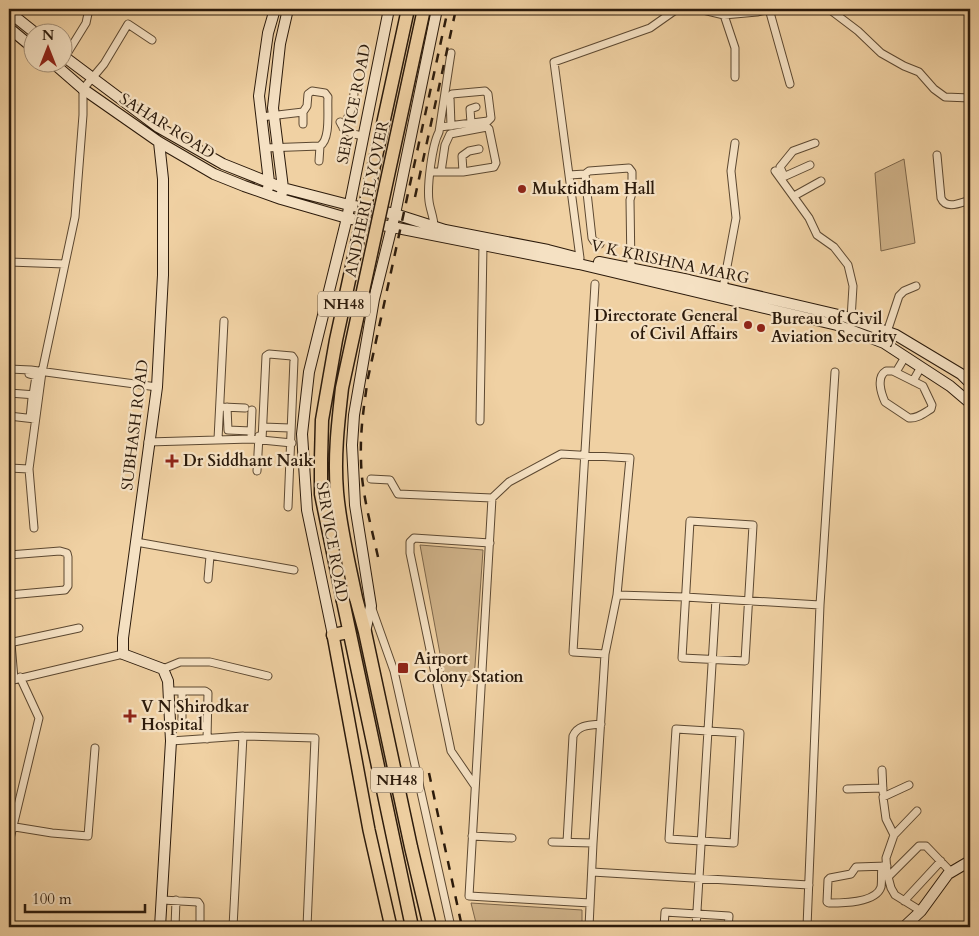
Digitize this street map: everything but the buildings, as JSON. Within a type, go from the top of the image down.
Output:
[{"type":"highway","name":"ANDHERI FLYOVER","points":[[348,632],[321,494],[322,420],[336,340],[408,9]]},
{"type":"highway","name":"ANDHERI FLYOVER","points":[[366,632],[356,598],[337,492],[338,421],[342,388],[424,9]]},
{"type":"highway","points":[[333,635],[348,632]]},
{"type":"highway","name":"NH48","points":[[348,632],[412,927]]},
{"type":"highway","name":"NH48","points":[[366,632],[411,847],[430,927]]},
{"type":"main road","points":[[333,635],[369,830],[391,927]]},
{"type":"street","points":[[72,44],[86,23],[88,9]]},
{"type":"street","points":[[266,194],[269,182],[259,96],[268,32],[275,9]]},
{"type":"street","points":[[281,199],[283,188],[274,108],[277,64],[288,9]]},
{"type":"street","name":"SERVICE ROAD","points":[[333,635],[307,510],[302,434],[310,372],[347,218],[389,9]]},
{"type":"street","points":[[437,9],[392,228],[374,299],[354,415],[352,445],[355,506],[371,606],[394,671],[450,927]]},
{"type":"street","points":[[579,261],[554,62],[650,28],[677,9]]},
{"type":"street","points":[[700,9],[724,15],[770,9],[790,84]]},
{"type":"street","points":[[830,9],[882,53],[904,66],[919,72],[934,89],[945,97],[970,98]]},
{"type":"street","points":[[9,12],[22,22]]},
{"type":"street","points":[[724,15],[735,48],[735,77]]},
{"type":"street","points":[[36,397],[75,217],[84,89],[104,64],[128,24],[152,40]]},
{"type":"street","points":[[9,28],[22,39]]},
{"type":"street","points":[[434,227],[434,217],[428,198],[434,141],[440,128],[451,53]]},
{"type":"street","name":"SAHAR ROAD","points":[[72,62],[166,132],[223,164],[283,188],[349,206]]},
{"type":"street","points":[[263,62],[277,64]]},
{"type":"street","name":"SAHAR ROAD","points":[[64,72],[84,89],[159,142],[214,174],[281,199],[347,218],[392,228]]},
{"type":"street","points":[[265,148],[323,145],[327,136],[328,97],[325,93],[312,91],[308,94],[307,106],[303,112],[303,124]]},
{"type":"street","points":[[440,128],[488,121],[491,118],[488,94],[485,91],[452,94],[450,97],[451,126]]},
{"type":"street","points":[[354,94],[351,110],[341,125],[351,134],[363,136]]},
{"type":"street","points":[[471,123],[470,109],[476,107]]},
{"type":"street","points":[[261,117],[303,112]]},
{"type":"street","points":[[431,172],[441,172],[463,172],[494,167],[496,163],[487,127],[448,136],[441,172]]},
{"type":"street","points":[[159,142],[166,132]]},
{"type":"street","name":"SUBHASH ROAD","points":[[123,654],[123,638],[148,442],[157,387],[163,275],[163,179],[159,142]]},
{"type":"street","points":[[723,288],[736,218],[731,172],[735,143]]},
{"type":"street","points":[[815,143],[791,152],[780,167],[780,174],[818,235],[834,247],[848,265],[853,286],[850,319]]},
{"type":"street","points":[[318,161],[320,146]]},
{"type":"street","points":[[463,172],[462,156],[468,151],[479,149]]},
{"type":"street","points":[[937,155],[943,202],[948,205],[954,205],[970,200]]},
{"type":"street","points":[[780,174],[810,164]]},
{"type":"street","points":[[569,175],[585,174],[589,171],[629,168],[632,172],[630,200],[631,268]]},
{"type":"street","points":[[585,174],[592,238],[600,244]]},
{"type":"street","points":[[794,196],[821,181]]},
{"type":"street","name":"V K KRISHNA MARG","points":[[349,206],[395,214],[434,227],[548,250],[579,261],[837,325],[884,343],[950,386],[970,403]]},
{"type":"street","name":"V K KRISHNA MARG","points":[[392,228],[483,245],[631,268],[850,319],[896,335],[961,374],[970,382]]},
{"type":"street","points":[[480,421],[483,245]]},
{"type":"street","points":[[9,262],[65,264]]},
{"type":"street","points":[[595,284],[573,652],[605,654]]},
{"type":"street","points":[[887,332],[899,296],[904,291],[916,286]]},
{"type":"street","points":[[218,439],[223,410],[224,321]]},
{"type":"street","points":[[261,440],[265,351]]},
{"type":"street","points":[[257,472],[263,427],[266,356],[269,354],[292,356],[294,357],[288,507]]},
{"type":"street","points":[[896,372],[905,357]]},
{"type":"street","points":[[913,381],[921,367]]},
{"type":"street","points":[[9,370],[42,372],[157,387]]},
{"type":"street","points":[[892,370],[913,381],[925,387],[932,406],[916,418],[901,413],[883,400],[880,377],[886,371],[892,370]]},
{"type":"street","points":[[31,372],[36,376],[36,397],[28,469],[34,528]]},
{"type":"street","points":[[807,927],[820,605],[835,372]]},
{"type":"street","points":[[9,395],[36,397]]},
{"type":"street","points":[[223,410],[249,409],[251,439]]},
{"type":"street","points":[[223,410],[232,439]]},
{"type":"street","points":[[9,416],[34,420]]},
{"type":"street","points":[[9,420],[34,420]]},
{"type":"street","points":[[219,425],[251,431]]},
{"type":"street","points":[[263,427],[290,428]]},
{"type":"street","points":[[148,442],[251,439],[291,443]]},
{"type":"street","points":[[588,927],[590,904],[594,843],[605,654],[617,595],[630,458],[561,454],[508,482],[492,498],[469,896],[590,904]]},
{"type":"street","points":[[9,468],[28,469]]},
{"type":"street","points":[[371,479],[390,480],[398,494],[492,498]]},
{"type":"street","points":[[690,521],[753,525],[745,661],[682,658],[685,597],[690,521]]},
{"type":"street","points":[[475,786],[451,751],[410,553],[410,542],[414,538],[490,543]]},
{"type":"street","points":[[136,542],[294,570]]},
{"type":"street","points":[[9,555],[60,551],[67,553],[68,557],[68,586],[65,590],[9,595]]},
{"type":"street","points":[[208,579],[210,556]]},
{"type":"street","points":[[617,595],[716,598],[820,605]]},
{"type":"street","points":[[696,927],[716,598]]},
{"type":"street","points":[[366,632],[371,606]]},
{"type":"street","points":[[9,843],[11,826],[39,718],[14,679],[10,643],[79,628]]},
{"type":"street","points":[[14,679],[123,654],[163,669],[180,662],[210,662],[268,676]]},
{"type":"street","points":[[160,927],[171,741],[168,686],[163,669]]},
{"type":"street","points":[[168,686],[182,691],[205,691],[208,693],[207,738]]},
{"type":"street","points":[[182,691],[182,726],[207,726]]},
{"type":"street","points":[[567,842],[572,736],[581,726],[601,724]]},
{"type":"street","points":[[676,729],[740,733],[734,843],[701,841],[669,840],[676,729]]},
{"type":"street","points":[[970,733],[970,738]]},
{"type":"street","points":[[171,741],[243,736],[315,738],[307,927]]},
{"type":"street","points":[[233,927],[243,736]]},
{"type":"street","points":[[11,826],[52,833],[88,836],[95,748]]},
{"type":"street","points":[[882,770],[886,819],[894,835]]},
{"type":"street","points":[[883,797],[910,785]]},
{"type":"street","points":[[847,789],[883,788]]},
{"type":"street","points":[[884,866],[856,866],[851,874],[830,878],[828,880],[827,902],[829,904],[851,903],[872,896],[881,887],[886,858],[894,835],[917,811]]},
{"type":"street","points":[[472,836],[512,838]]},
{"type":"street","points":[[552,842],[594,843]]},
{"type":"street","points":[[888,877],[923,845],[951,872]]},
{"type":"street","points":[[904,927],[921,911],[951,872],[970,860]]},
{"type":"street","points":[[904,900],[941,861]]},
{"type":"street","points":[[884,866],[895,895],[921,911]]},
{"type":"street","points":[[592,872],[809,885]]},
{"type":"street","points":[[162,900],[198,902],[200,904],[200,927]]},
{"type":"street","points":[[175,927],[176,900]]},
{"type":"street","points":[[664,927],[665,912],[729,916],[728,927]]},
{"type":"shaded area","points":[[904,159],[915,243],[881,251],[875,173]]},
{"type":"shaded area","points":[[420,545],[483,550],[474,680],[445,681]]},
{"type":"shaded area","points":[[471,903],[582,910],[582,927],[477,927]]},
{"type":"railway","points":[[378,557],[361,470],[361,438],[364,408],[368,378],[448,9]]},
{"type":"railway","points":[[415,197],[456,9]]},
{"type":"railway","points":[[429,773],[462,927]]},
{"type":"place","name":"Muktidham Hall","points":[[522,189]]},
{"type":"place","name":"Directorate General of Civil Affairs","points":[[748,325]]},
{"type":"place","name":"Bureau of Civil Aviation Security","points":[[761,328]]},
{"type":"place","name":"Dr Siddhant Naik","points":[[172,461]]},
{"type":"place","name":"Airport Colony Station","points":[[403,668]]},
{"type":"place","name":"V N Shirodkar Hospital","points":[[130,716]]}]
